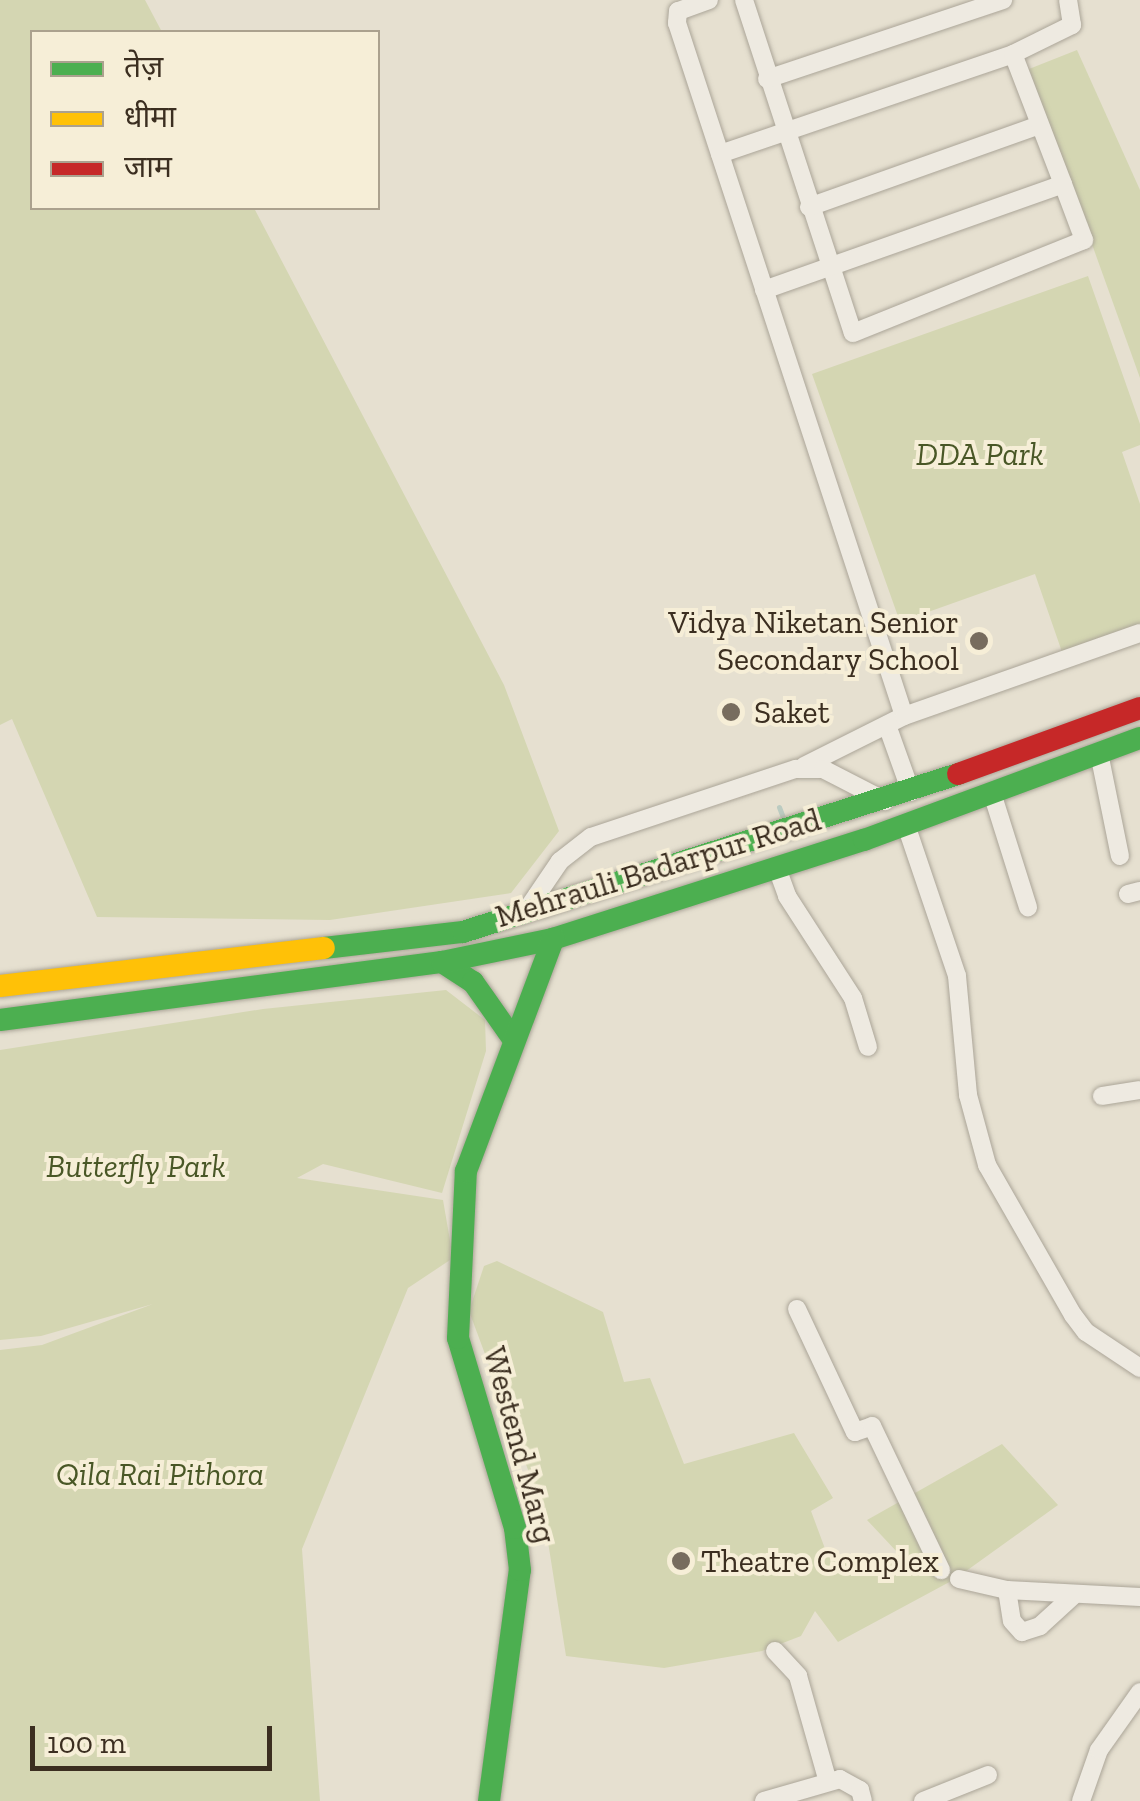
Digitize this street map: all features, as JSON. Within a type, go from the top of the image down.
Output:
[{"type":"main road","name":"Mehrauli Badarpur Road","points":[[0,986],[463,932],[910,792],[1140,708]]},
{"type":"main road","name":"Mehrauli Badarpur Road","points":[[0,1020],[442,962],[553,939],[906,824],[1140,738]]},
{"type":"main road","name":"Westend Marg","points":[[489,1801],[520,1570],[515,1528],[458,1338],[467,1162],[553,939]]},
{"type":"main road","points":[[442,962],[474,982],[513,1039]]},
{"type":"street","points":[[708,0],[678,11],[676,23],[904,716]]},
{"type":"street","points":[[744,0],[783,132],[853,333],[1084,240],[1013,54]]},
{"type":"street","points":[[767,79],[1003,0]]},
{"type":"street","points":[[720,154],[1013,54],[1072,25],[1068,0]]},
{"type":"street","points":[[809,207],[1039,125]]},
{"type":"street","points":[[764,290],[1064,184]]},
{"type":"street","points":[[523,914],[560,861],[591,837],[804,766],[904,716],[1140,633]]},
{"type":"street","points":[[887,726],[910,792]]},
{"type":"street","points":[[1099,752],[1120,856]]},
{"type":"street","points":[[804,766],[885,800]]},
{"type":"street","points":[[992,792],[1028,908]]},
{"type":"street","points":[[906,824],[957,976],[968,1096],[987,1165],[1072,1315],[1086,1332],[1140,1368]]},
{"type":"street","points":[[777,868],[787,896],[852,998],[868,1047]]},
{"type":"street","points":[[1102,1096],[1140,1090]]},
{"type":"street","points":[[797,1309],[855,1432],[872,1426],[941,1570]]},
{"type":"street","points":[[959,1580],[1007,1590],[1140,1597]]},
{"type":"street","points":[[1007,1590],[1012,1622],[1022,1632],[1040,1626],[1075,1594]]},
{"type":"street","points":[[775,1651],[798,1676],[828,1782]]},
{"type":"street","points":[[1080,1801],[1098,1750],[1140,1692]]},
{"type":"street","points":[[1119,1717],[1140,1718]]},
{"type":"street","points":[[923,1801],[988,1775]]},
{"type":"street","points":[[764,1801],[840,1779],[860,1790],[864,1801]]},
{"type":"green space","points":[[0,0],[145,0],[161,30],[30,30],[30,210],[255,210],[504,685],[559,831],[511,893],[330,920],[97,917],[12,719],[0,725]]},
{"type":"green space","points":[[1077,50],[1140,190],[1140,378],[1029,69]]},
{"type":"green space","name":"DDA Park","points":[[1088,276],[1140,424],[1140,445],[1122,452],[1140,504],[1140,624],[1062,652],[1035,574],[900,622],[812,374]]},
{"type":"green space","name":"Qila Rai Pithora","points":[[446,990],[485,1020],[486,1051],[442,1193],[323,1164],[297,1178],[443,1200],[453,1258],[408,1288],[302,1549],[320,1801],[0,1801],[0,1350],[42,1345],[153,1304],[41,1336],[0,1340],[0,1050],[263,1009]]},
{"type":"green space","points":[[497,1261],[603,1312],[624,1382],[650,1378],[684,1464],[794,1433],[833,1498],[811,1511],[827,1554],[878,1570],[898,1553],[867,1520],[1002,1444],[1058,1505],[955,1579],[838,1642],[815,1611],[801,1636],[762,1651],[664,1668],[566,1656],[543,1510],[469,1311],[484,1266]]},
{"type":"waterway","points":[[779,807],[785,823]]},
{"type":"traffic: fast","points":[[0,1020],[442,962],[553,939],[864,840],[1140,738]]},
{"type":"traffic: fast","points":[[324,948],[463,932],[958,774]]},
{"type":"traffic: fast","points":[[489,1801],[520,1570],[515,1528],[458,1338],[466,1171],[553,939]]},
{"type":"traffic: fast","points":[[442,962],[473,982],[513,1039]]},
{"type":"traffic: slow","points":[[0,986],[324,948]]},
{"type":"traffic: jam","points":[[958,774],[1140,708]]},
{"type":"place","name":"Vidya Niketan Senior Secondary School","points":[[979,641]]},
{"type":"place","name":"Saket","points":[[731,712]]},
{"type":"place","name":"Theatre Complex","points":[[681,1561]]},
{"type":"park label","name":"Butterfly Park","points":[[136,1166]]}]
